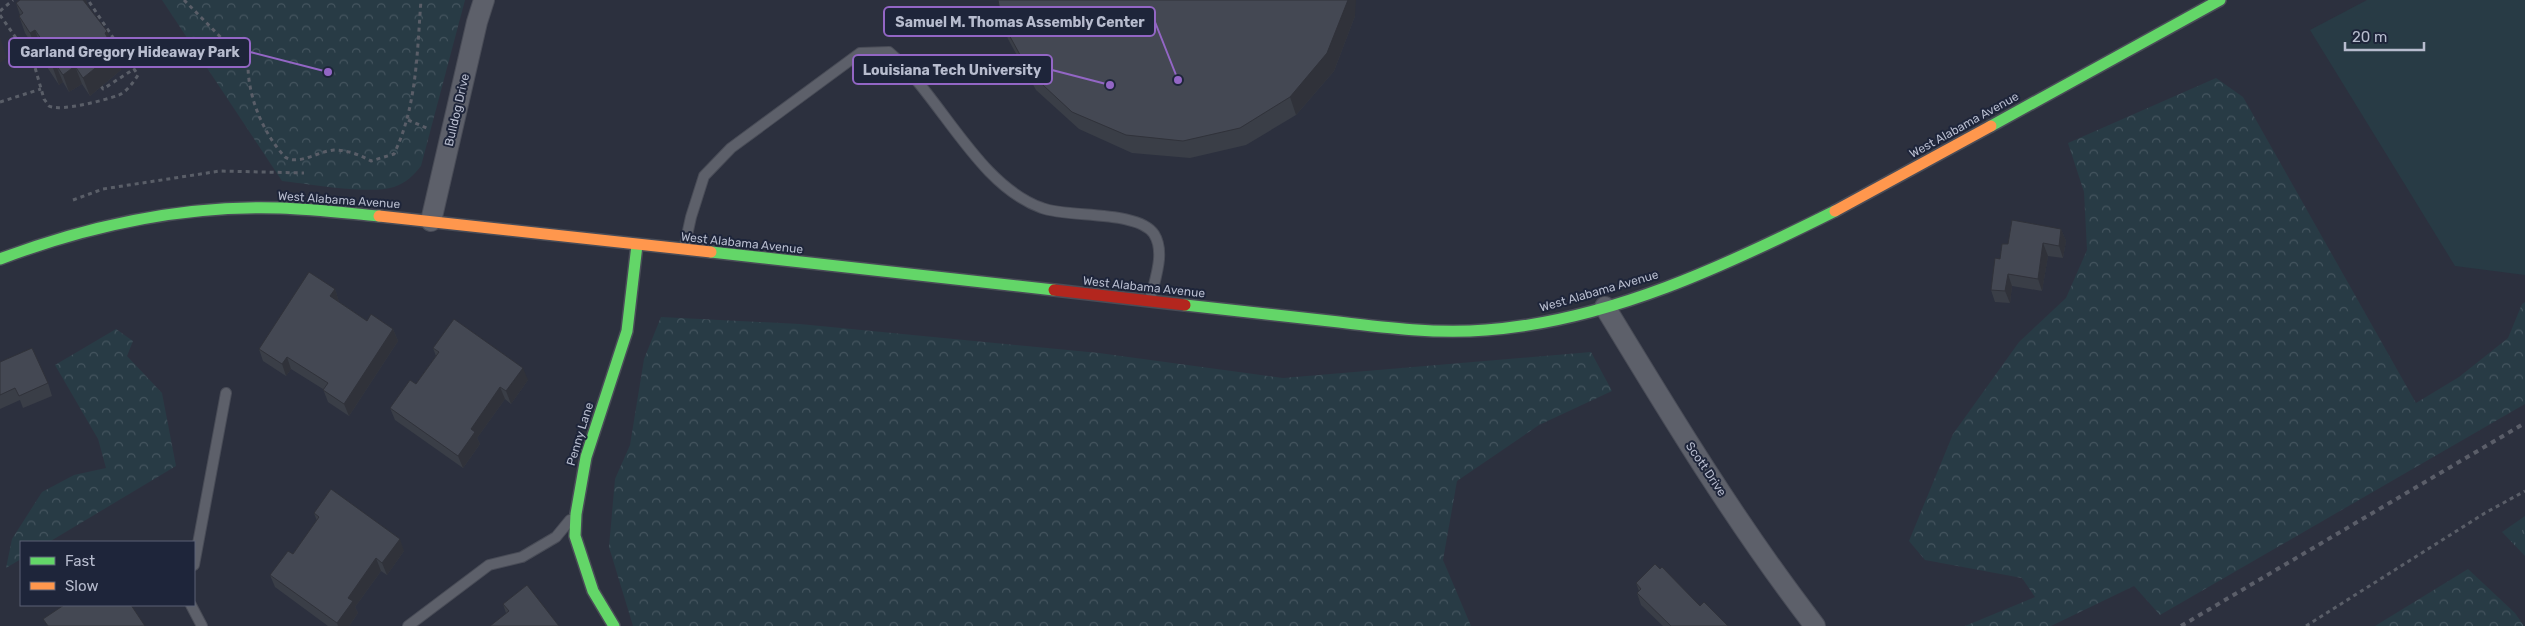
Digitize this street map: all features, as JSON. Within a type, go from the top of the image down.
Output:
[{"type":"main road","name":"West Alabama Avenue","points":[[0,260],[33,246],[94,228],[190,211],[280,208],[431,221],[1401,330],[1464,332],[1520,326],[1556,320],[1604,306],[1672,285],[1724,263],[1803,226],[1887,183],[2220,0]]},
{"type":"main road","name":"Penny Lane","points":[[614,626],[594,591],[584,563],[576,536],[576,514],[586,457],[627,331],[637,245]]},
{"type":"street","name":"Bulldog Drive","points":[[431,221],[477,22],[484,0]]},
{"type":"street","name":"Scott Drive","points":[[1604,306],[1702,465],[1785,587],[1816,626]]},
{"type":"lane","points":[[684,250],[691,217],[704,176],[731,148],[860,53],[889,52],[907,68],[973,153],[1007,189],[1042,208],[1135,221],[1154,234],[1160,251],[1150,302]]},
{"type":"lane","points":[[195,560],[226,393]]},
{"type":"lane","points":[[408,626],[489,565],[522,557],[556,537],[576,514]]},
{"type":"lane","points":[[192,606],[202,626]]},
{"type":"path","points":[[0,11],[13,0]]},
{"type":"path","points":[[0,15],[34,64],[48,106],[60,108],[119,95],[128,89],[138,75],[88,0]]},
{"type":"path","points":[[184,0],[248,65],[248,84],[256,111],[277,146],[288,159],[299,159],[336,150],[350,152],[371,162],[394,154],[408,120],[413,97],[421,0]]},
{"type":"path","points":[[101,86],[103,89],[134,68]]},
{"type":"path","points":[[0,102],[41,89]]},
{"type":"path","points":[[408,120],[434,131]]},
{"type":"path","points":[[73,200],[102,190],[161,178],[220,171],[304,173]]},
{"type":"path","points":[[2306,626],[2485,513],[2525,491]]},
{"type":"green space","points":[[162,0],[465,0],[421,166],[413,176],[402,183],[383,189],[355,189],[282,181]]},
{"type":"green space","points":[[2367,0],[2525,0],[2525,275],[2455,266],[2310,30]]},
{"type":"green space","points":[[2216,78],[2243,97],[2416,403],[2459,377],[2508,338],[2522,304],[2525,302],[2525,404],[2160,615],[2134,586],[2051,626],[1965,626],[2035,597],[2022,578],[1925,560],[1909,541],[1953,434],[2019,342],[2066,298],[2087,250],[2084,192],[2068,143]]},
{"type":"green space","points":[[661,317],[800,324],[1099,353],[1283,378],[1591,352],[1612,391],[1539,425],[1457,481],[1443,560],[1471,626],[633,626],[609,547],[615,479],[630,445],[644,359]]},
{"type":"green space","points":[[116,329],[133,341],[127,356],[162,393],[176,466],[51,541],[20,541],[20,560],[6,568],[12,539],[42,492],[74,475],[106,468],[98,439],[55,365]]},
{"type":"green space","points":[[2525,516],[2525,556],[2502,532]]},
{"type":"green space","points":[[2468,569],[2515,613],[2524,626],[2375,626]]},
{"type":"building","points":[[20,0],[83,0],[107,31],[105,33],[115,52],[83,78],[75,66],[63,75],[56,65],[53,68],[41,50],[46,46],[35,30],[30,33],[19,16],[23,13],[16,3]]},
{"type":"building","points":[[998,0],[1348,0],[1327,53],[1290,97],[1240,128],[1183,141],[1126,135],[1072,112],[1030,73],[1002,22]]},
{"type":"building","points":[[2012,220],[2061,229],[2059,246],[2043,243],[2038,279],[2008,274],[2005,291],[1991,290],[1995,258],[2000,259],[2002,244],[2008,244]]},
{"type":"building","points":[[309,272],[335,289],[330,296],[367,321],[371,314],[393,329],[344,404],[323,390],[328,383],[287,357],[282,364],[259,349]]},
{"type":"building","points":[[454,319],[523,368],[506,391],[500,387],[471,429],[475,432],[458,456],[390,408],[410,380],[416,384],[439,352],[433,348]]},
{"type":"building","points":[[32,348],[48,383],[19,396],[15,388],[0,395],[0,362]]},
{"type":"building","points":[[331,489],[400,539],[382,563],[376,558],[348,598],[353,601],[337,623],[270,575],[288,551],[293,554],[319,517],[314,513]]},
{"type":"building","points":[[1655,564],[1660,569],[1662,567],[1700,606],[1704,602],[1728,626],[1671,626],[1637,593],[1641,589],[1636,583]]},
{"type":"building","points":[[527,585],[559,626],[490,626],[509,611],[503,604]]},
{"type":"building","points":[[62,606],[132,606],[145,626],[48,626],[43,619]]},
{"type":"railway","points":[[2181,626],[2525,423]]},
{"type":"traffic: fast","points":[[1991,126],[2220,0]]},
{"type":"traffic: fast","points":[[0,259],[68,236],[103,227],[173,214],[208,210],[280,208],[379,216]]},
{"type":"traffic: fast","points":[[1185,305],[1412,330],[1468,331],[1532,325],[1622,303],[1666,287],[1710,270],[1835,211]]},
{"type":"traffic: fast","points":[[614,626],[593,591],[575,536],[576,514],[586,457],[627,331],[637,245]]},
{"type":"traffic: fast","points":[[711,252],[1054,290]]},
{"type":"traffic: slow","points":[[1835,211],[1991,126]]},
{"type":"traffic: slow","points":[[379,216],[711,252]]},
{"type":"traffic: jam","points":[[1054,290],[1185,305]]},
{"type":"place","name":"Garland Gregory Hideaway Park","points":[[328,72]]},
{"type":"place","name":"Samuel M. Thomas Assembly Center","points":[[1178,80]]},
{"type":"place","name":"Louisiana Tech University","points":[[1110,85]]}]
